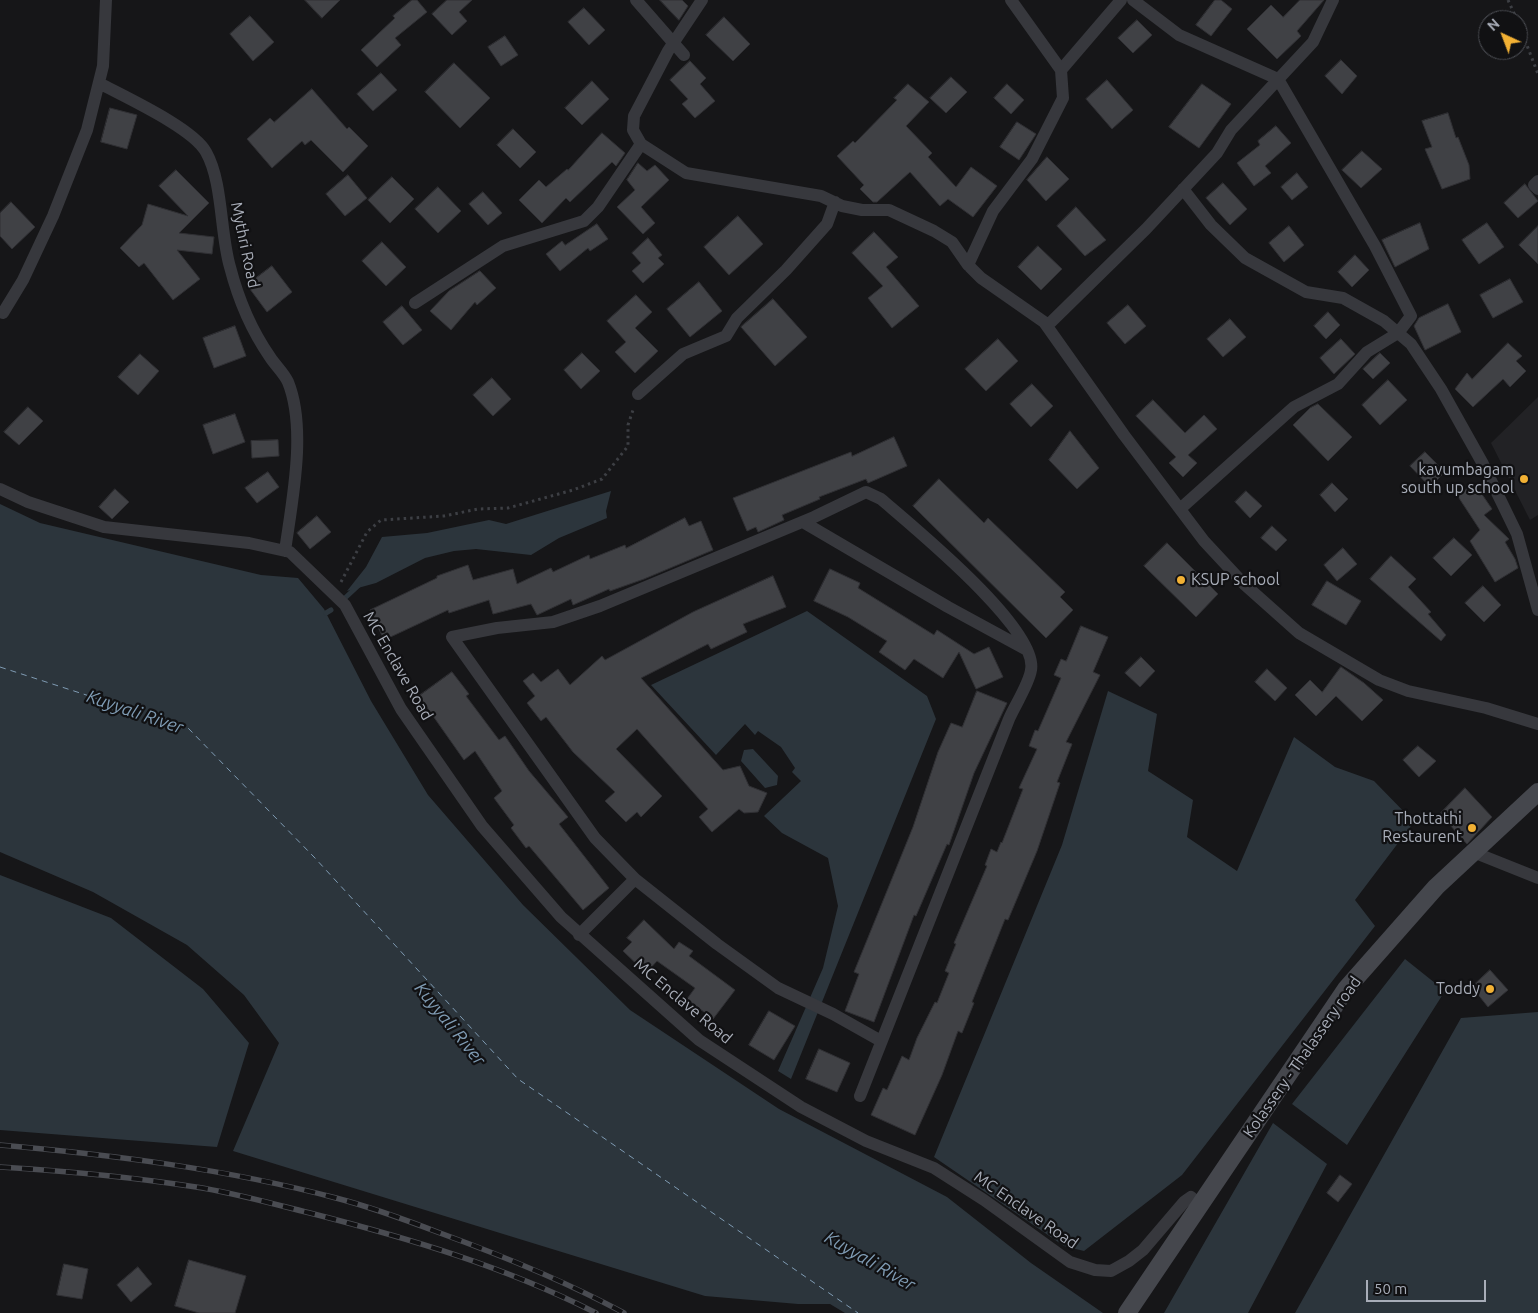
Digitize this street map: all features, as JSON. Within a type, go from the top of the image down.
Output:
[{"type":"main road","name":"Kolassery - Thalassery road","points":[[1127,1313],[1346,989],[1436,886],[1538,792]]},
{"type":"street","points":[[3,313],[23,280],[53,216],[87,130],[103,66],[106,0]]},
{"type":"street","points":[[636,0],[684,55]]},
{"type":"street","points":[[702,0],[674,42],[634,116],[633,130],[641,144],[686,173],[820,196],[862,210],[889,210],[934,231],[952,242],[968,265],[981,278],[1047,326],[1124,435],[1204,541],[1244,584],[1299,633],[1379,680],[1408,691],[1486,708],[1538,724]]},
{"type":"street","points":[[968,265],[993,211],[1032,159],[1063,98],[1061,70],[1011,0]]},
{"type":"street","points":[[1061,70],[1121,0]]},
{"type":"street","points":[[1133,0],[1179,35],[1278,80],[1375,246],[1411,316],[1398,333],[1367,352],[1338,384],[1294,407],[1180,509]]},
{"type":"street","points":[[1047,326],[1146,228],[1216,153],[1231,130],[1313,42],[1333,0]]},
{"type":"street","name":"Mythri Road","points":[[99,83],[178,126],[206,151],[215,176],[222,230],[230,267],[242,303],[269,356],[287,380],[292,397],[298,434],[287,551]]},
{"type":"street","points":[[415,303],[503,246],[584,221],[598,207],[641,144]]},
{"type":"street","points":[[1538,181],[1534,185],[1538,189]]},
{"type":"street","points":[[1183,189],[1211,226],[1245,258],[1306,292],[1343,298],[1384,321],[1411,344],[1441,389],[1483,464],[1517,534],[1538,610]]},
{"type":"street","points":[[638,394],[683,354],[726,336],[737,318],[786,270],[828,224],[835,202]]},
{"type":"street","points":[[0,489],[28,502],[104,527],[249,543],[287,551]]},
{"type":"street","points":[[860,1096],[1009,718],[1031,670],[1028,650],[1009,622],[961,569],[881,499],[866,492],[803,522],[600,606],[553,622],[497,628],[452,636],[595,838],[635,879],[717,944],[778,988],[832,1014],[881,1041]]},
{"type":"street","points":[[803,522],[948,607],[1028,650]]},
{"type":"street","name":"MC Enclave Road","points":[[287,551],[345,605],[401,709],[482,826],[579,935],[699,1040],[748,1074],[801,1107],[866,1141],[934,1168],[1070,1262],[1095,1270],[1111,1271],[1129,1261],[1143,1250],[1184,1202],[1191,1197],[1200,1206]]},
{"type":"street","points":[[1473,852],[1538,878]]},
{"type":"street","points":[[579,935],[635,879]]},
{"type":"path","points":[[1528,48],[1538,74]]},
{"type":"path","points":[[334,594],[348,572],[367,532],[381,520],[444,516],[478,509],[508,508],[602,480],[628,446],[628,425],[638,394]]},
{"type":"shaded area","name":"kavumbagam south up school","points":[[1538,397],[1538,515],[1530,520],[1491,443]]},
{"type":"water","points":[[611,491],[606,511],[607,518],[559,538],[531,555],[476,549],[454,551],[425,558],[376,583],[347,591],[366,567],[382,537],[427,533],[489,520],[506,524]]},
{"type":"water","name":"Kuyyali River","points":[[0,504],[40,523],[261,575],[298,578],[324,609],[371,701],[428,795],[523,905],[630,1010],[779,1109],[947,1197],[1031,1263],[1103,1313],[845,1313],[830,1304],[798,1304],[705,1296],[233,1151],[279,1043],[244,995],[187,945],[93,892],[0,852]]},
{"type":"water","points":[[807,611],[927,696],[936,719],[791,1079],[778,1071],[823,968],[838,906],[828,858],[782,833],[764,816],[801,781],[792,772],[795,768],[781,747],[758,731],[755,735],[745,724],[716,755],[651,685]]},
{"type":"water","points":[[1108,691],[1157,714],[1148,771],[1193,800],[1187,837],[1237,871],[1294,737],[1335,767],[1374,781],[1414,822],[1355,900],[1375,926],[1182,1175],[1084,1251],[1064,1246],[934,1157],[1062,845]]},
{"type":"water","points":[[753,749],[778,776],[777,785],[765,788],[741,761],[744,750]]},
{"type":"water","points":[[0,875],[111,918],[203,989],[249,1043],[217,1147],[0,1130]]},
{"type":"water","points":[[1405,959],[1445,991],[1347,1145],[1292,1104]]},
{"type":"water","points":[[1538,1012],[1538,1313],[1295,1313],[1461,1018]]},
{"type":"water","points":[[1273,1123],[1327,1164],[1248,1313],[1164,1313]]},
{"type":"building","points":[[305,0],[340,0],[322,18]]},
{"type":"building","points":[[412,0],[417,0],[427,12],[395,38],[401,45],[377,67],[361,50],[395,18],[393,16]]},
{"type":"building","points":[[447,0],[472,0],[459,12],[467,21],[452,35],[432,14]]},
{"type":"building","points":[[660,0],[682,0],[688,6],[679,20]]},
{"type":"building","points":[[1215,0],[1221,0],[1232,9],[1211,36],[1196,25]]},
{"type":"building","points":[[1300,0],[1324,0],[1297,31],[1301,36],[1277,59],[1247,29],[1271,5],[1283,17]]},
{"type":"building","points":[[584,8],[605,30],[589,45],[568,22]]},
{"type":"building","points":[[250,16],[274,42],[253,61],[230,34]]},
{"type":"building","points":[[724,17],[750,44],[733,61],[706,35]]},
{"type":"building","points":[[1137,20],[1152,35],[1133,53],[1118,38]]},
{"type":"building","points":[[505,36],[518,55],[501,66],[488,47]]},
{"type":"building","points":[[1341,60],[1357,76],[1342,94],[1325,76]]},
{"type":"building","points":[[690,61],[706,78],[700,84],[715,101],[695,118],[682,104],[688,99],[670,80]]},
{"type":"building","points":[[454,63],[490,98],[460,128],[425,92]]},
{"type":"building","points":[[381,73],[397,90],[373,111],[357,94]]},
{"type":"building","points":[[951,77],[967,92],[946,113],[930,98]]},
{"type":"building","points":[[1107,80],[1133,110],[1112,129],[1086,99]]},
{"type":"building","points":[[592,81],[609,99],[582,125],[565,108]]},
{"type":"building","points":[[908,84],[929,102],[906,126],[932,153],[928,157],[956,187],[971,167],[997,186],[973,217],[948,199],[940,206],[910,172],[877,202],[873,202],[860,189],[864,185],[837,156],[853,141],[855,143],[897,100],[894,98]]},
{"type":"building","points":[[1007,84],[1024,100],[1011,114],[994,98]]},
{"type":"building","points":[[1202,84],[1231,104],[1199,148],[1169,127]]},
{"type":"building","points":[[312,89],[347,129],[349,127],[368,146],[343,172],[311,140],[305,145],[302,141],[272,168],[247,139],[270,118],[274,122]]},
{"type":"building","points":[[110,108],[137,115],[127,149],[101,142]]},
{"type":"building","points":[[1448,113],[1456,138],[1458,137],[1469,165],[1470,179],[1442,189],[1425,149],[1432,147],[1422,121]]},
{"type":"building","points":[[1017,122],[1036,134],[1019,160],[1000,147]]},
{"type":"building","points":[[1276,126],[1291,143],[1265,166],[1271,173],[1254,186],[1237,163],[1260,145],[1258,141]]},
{"type":"building","points":[[513,129],[536,152],[520,168],[497,145]]},
{"type":"building","points":[[602,133],[625,153],[616,166],[612,162],[570,202],[566,198],[542,223],[519,200],[539,180],[546,187],[568,170]]},
{"type":"building","points":[[1362,151],[1382,169],[1361,188],[1342,170]]},
{"type":"building","points":[[1047,157],[1069,179],[1046,201],[1027,180]]},
{"type":"building","points":[[638,163],[647,171],[655,165],[669,180],[641,207],[655,223],[643,234],[617,207],[635,190],[627,180]]},
{"type":"building","points":[[176,170],[209,203],[179,233],[214,237],[212,254],[177,250],[200,279],[173,300],[144,263],[139,267],[120,248],[142,225],[148,204],[188,216],[159,186]]},
{"type":"building","points":[[1297,173],[1308,187],[1292,200],[1281,187]]},
{"type":"building","points":[[348,175],[367,198],[345,216],[326,194]]},
{"type":"building","points":[[392,177],[414,199],[390,223],[368,200]]},
{"type":"building","points":[[1223,183],[1247,209],[1230,225],[1206,198]]},
{"type":"building","points":[[1525,184],[1538,201],[1518,218],[1504,203]]},
{"type":"building","points":[[438,187],[461,211],[438,233],[415,209]]},
{"type":"building","points":[[483,192],[502,213],[488,225],[469,204]]},
{"type":"building","points":[[11,202],[35,227],[12,249],[0,236],[0,213]]},
{"type":"building","points":[[1076,207],[1106,240],[1085,256],[1057,226]]},
{"type":"building","points":[[738,216],[763,244],[729,275],[704,247]]},
{"type":"building","points":[[1420,223],[1429,249],[1395,267],[1382,240]]},
{"type":"building","points":[[1487,223],[1504,247],[1479,264],[1462,240]]},
{"type":"building","points":[[597,224],[608,239],[590,251],[588,248],[560,271],[546,254],[562,241],[565,245]]},
{"type":"building","points":[[1289,226],[1304,245],[1284,262],[1269,243]]},
{"type":"building","points":[[1538,226],[1538,264],[1519,245]]},
{"type":"building","points":[[874,232],[898,257],[886,267],[919,306],[892,328],[868,298],[883,286],[852,253]]},
{"type":"building","points":[[648,238],[662,255],[658,258],[664,264],[643,283],[632,271],[641,263],[632,253]]},
{"type":"building","points":[[382,242],[406,267],[386,286],[362,261]]},
{"type":"building","points":[[1038,246],[1062,269],[1041,290],[1018,267]]},
{"type":"building","points":[[1355,255],[1369,270],[1352,287],[1338,272]]},
{"type":"building","points":[[272,266],[292,292],[267,312],[247,285]]},
{"type":"building","points":[[480,271],[496,288],[477,305],[475,302],[451,330],[430,311],[449,291]]},
{"type":"building","points":[[1510,279],[1523,302],[1493,318],[1480,295]]},
{"type":"building","points":[[699,282],[722,311],[690,337],[667,309]]},
{"type":"building","points":[[636,295],[652,312],[635,328],[658,351],[635,373],[615,352],[626,342],[607,321]]},
{"type":"building","points":[[773,299],[807,337],[775,366],[741,327]]},
{"type":"building","points":[[1448,304],[1461,332],[1425,350],[1414,326],[1419,318]]},
{"type":"building","points":[[1128,305],[1146,326],[1125,344],[1107,323]]},
{"type":"building","points":[[402,306],[422,330],[403,345],[383,322]]},
{"type":"building","points":[[1328,312],[1340,325],[1326,339],[1314,326]]},
{"type":"building","points":[[1230,319],[1246,337],[1223,357],[1207,339]]},
{"type":"building","points":[[235,326],[246,356],[214,368],[203,338]]},
{"type":"building","points":[[998,339],[1018,361],[986,391],[965,369]]},
{"type":"building","points":[[1341,339],[1355,354],[1334,374],[1320,358]]},
{"type":"building","points":[[1508,343],[1522,356],[1516,361],[1526,371],[1510,387],[1503,379],[1473,407],[1455,389],[1467,373],[1472,379]]},
{"type":"building","points":[[582,353],[600,371],[581,389],[564,370]]},
{"type":"building","points":[[1380,353],[1390,363],[1373,379],[1363,369]]},
{"type":"building","points":[[140,354],[159,371],[138,395],[118,377]]},
{"type":"building","points":[[492,378],[511,399],[493,416],[473,395]]},
{"type":"building","points":[[1388,380],[1407,400],[1380,425],[1362,405]]},
{"type":"building","points":[[1032,384],[1053,406],[1031,427],[1010,404]]},
{"type":"building","points":[[1153,400],[1185,433],[1204,415],[1217,429],[1188,455],[1197,463],[1183,477],[1169,463],[1176,457],[1136,416]]},
{"type":"building","points":[[1318,404],[1352,437],[1328,461],[1293,425],[1310,408]]},
{"type":"building","points":[[28,407],[43,421],[19,445],[4,432]]},
{"type":"building","points":[[235,414],[245,442],[213,454],[203,425]]},
{"type":"building","points":[[1070,431],[1099,468],[1077,489],[1049,460]]},
{"type":"building","points":[[894,437],[907,466],[868,483],[866,479],[819,497],[820,499],[782,515],[784,520],[758,532],[756,527],[747,531],[733,498],[851,452],[852,456]]},
{"type":"building","points":[[278,440],[279,456],[252,458],[251,441]]},
{"type":"building","points":[[1425,452],[1445,472],[1430,487],[1410,466]]},
{"type":"building","points":[[268,472],[279,487],[257,503],[245,488]]},
{"type":"building","points":[[939,479],[984,523],[988,518],[1065,592],[1060,597],[1073,610],[1046,638],[913,506]]},
{"type":"building","points":[[1332,483],[1348,499],[1335,512],[1320,495]]},
{"type":"building","points":[[1475,484],[1492,509],[1484,515],[1509,539],[1505,542],[1518,568],[1495,582],[1470,541],[1480,530],[1457,495]]},
{"type":"building","points":[[115,489],[129,502],[112,519],[99,507]]},
{"type":"building","points":[[1246,491],[1262,506],[1250,518],[1235,502]]},
{"type":"building","points":[[317,516],[331,532],[310,549],[297,533]]},
{"type":"building","points":[[685,518],[689,526],[701,521],[713,550],[644,579],[610,591],[609,589],[573,605],[571,599],[537,615],[531,604],[493,614],[489,600],[449,613],[448,610],[384,640],[370,610],[437,578],[437,576],[468,565],[473,580],[513,569],[517,584],[551,568],[553,572],[589,555],[590,559],[625,545],[626,548]]},
{"type":"building","points":[[1272,526],[1287,540],[1276,551],[1261,538]]},
{"type":"building","points":[[1454,538],[1472,555],[1451,576],[1433,558]]},
{"type":"building","name":"KSUP school","points":[[1167,543],[1218,594],[1196,617],[1144,566]]},
{"type":"building","points":[[1343,548],[1357,564],[1337,581],[1324,565]]},
{"type":"building","points":[[1391,556],[1416,579],[1408,587],[1431,612],[1428,614],[1446,635],[1441,641],[1370,579]]},
{"type":"building","points":[[830,569],[860,583],[858,588],[934,635],[937,630],[974,654],[989,647],[1003,677],[976,689],[959,652],[943,678],[914,659],[905,670],[879,652],[887,641],[848,617],[814,601]]},
{"type":"building","points":[[773,576],[786,607],[743,624],[747,632],[711,649],[708,644],[641,678],[723,770],[740,766],[749,786],[767,793],[758,812],[744,813],[739,809],[712,832],[699,817],[708,809],[637,729],[616,749],[662,796],[641,817],[637,812],[626,822],[605,801],[615,792],[573,752],[546,717],[541,721],[527,703],[535,696],[523,681],[533,673],[541,682],[558,669],[570,685],[602,656],[605,660],[693,612]]},
{"type":"building","points":[[1327,581],[1361,601],[1346,625],[1312,605]]},
{"type":"building","points":[[1483,586],[1501,605],[1484,622],[1465,603]]},
{"type":"building","points":[[1081,626],[1108,637],[1093,672],[1100,675],[1066,742],[1072,744],[1057,782],[1060,783],[1037,851],[1008,920],[1005,919],[972,1002],[974,1003],[962,1033],[958,1031],[942,1075],[915,1135],[871,1115],[883,1088],[887,1090],[902,1056],[909,1060],[917,1038],[935,1002],[937,1003],[949,973],[945,971],[956,944],[954,943],[987,866],[985,865],[991,849],[997,852],[1002,843],[1023,789],[1019,788],[1037,749],[1029,746],[1035,730],[1038,731],[1061,678],[1054,675],[1061,659],[1066,661]]},
{"type":"building","points":[[1141,657],[1155,671],[1140,687],[1125,673]]},
{"type":"building","points":[[1341,667],[1364,683],[1383,700],[1362,721],[1336,696],[1316,716],[1295,695],[1310,680],[1322,692]]},
{"type":"building","points":[[1267,669],[1287,688],[1275,701],[1255,682]]},
{"type":"building","points":[[452,672],[469,694],[466,696],[499,740],[505,736],[529,771],[568,817],[559,824],[609,888],[583,910],[529,846],[526,848],[511,828],[514,825],[494,798],[502,791],[475,751],[464,760],[419,696]]},
{"type":"building","points":[[977,691],[1007,703],[974,773],[949,845],[947,844],[916,916],[914,915],[874,1022],[845,1011],[859,974],[854,972],[913,827],[938,752],[951,723],[962,727]]},
{"type":"building","points":[[1418,746],[1436,761],[1419,777],[1403,760]]},
{"type":"building","points":[[1465,788],[1492,817],[1467,844],[1440,814]]},
{"type":"building","points":[[644,920],[674,949],[679,942],[693,951],[689,956],[735,990],[713,1019],[687,999],[695,988],[657,961],[646,973],[623,951],[632,942],[627,938]]},
{"type":"building","name":"Toddy","points":[[1490,970],[1508,990],[1488,1007],[1472,987]]},
{"type":"building","points":[[769,1011],[795,1026],[774,1060],[749,1045]]},
{"type":"building","points":[[819,1049],[850,1063],[837,1092],[806,1079]]},
{"type":"building","points":[[1340,1175],[1352,1184],[1338,1202],[1327,1193]]},
{"type":"building","points":[[189,1260],[246,1276],[235,1313],[199,1313],[175,1306]]},
{"type":"building","points":[[64,1264],[88,1269],[82,1299],[57,1295]]},
{"type":"building","points":[[138,1267],[152,1284],[131,1302],[117,1285]]},
{"type":"waterway","points":[[345,598],[359,585]]},
{"type":"waterway","points":[[326,613],[331,610]]},
{"type":"ferry route","points":[[0,667],[188,728],[314,857],[518,1079],[858,1313]]},
{"type":"railway","points":[[0,1145],[170,1164],[253,1179],[336,1198],[362,1205],[510,1260],[579,1290],[624,1313]]},
{"type":"railway","points":[[0,1167],[74,1172],[147,1180],[211,1189],[254,1199],[420,1243],[527,1281],[596,1313]]},
{"type":"place","name":"kavumbagam south up school","points":[[1524,479]]},
{"type":"place","name":"KSUP school","points":[[1181,580]]},
{"type":"place","name":"Thottathi Restaurent","points":[[1472,828]]},
{"type":"place","name":"Toddy","points":[[1490,989]]}]
